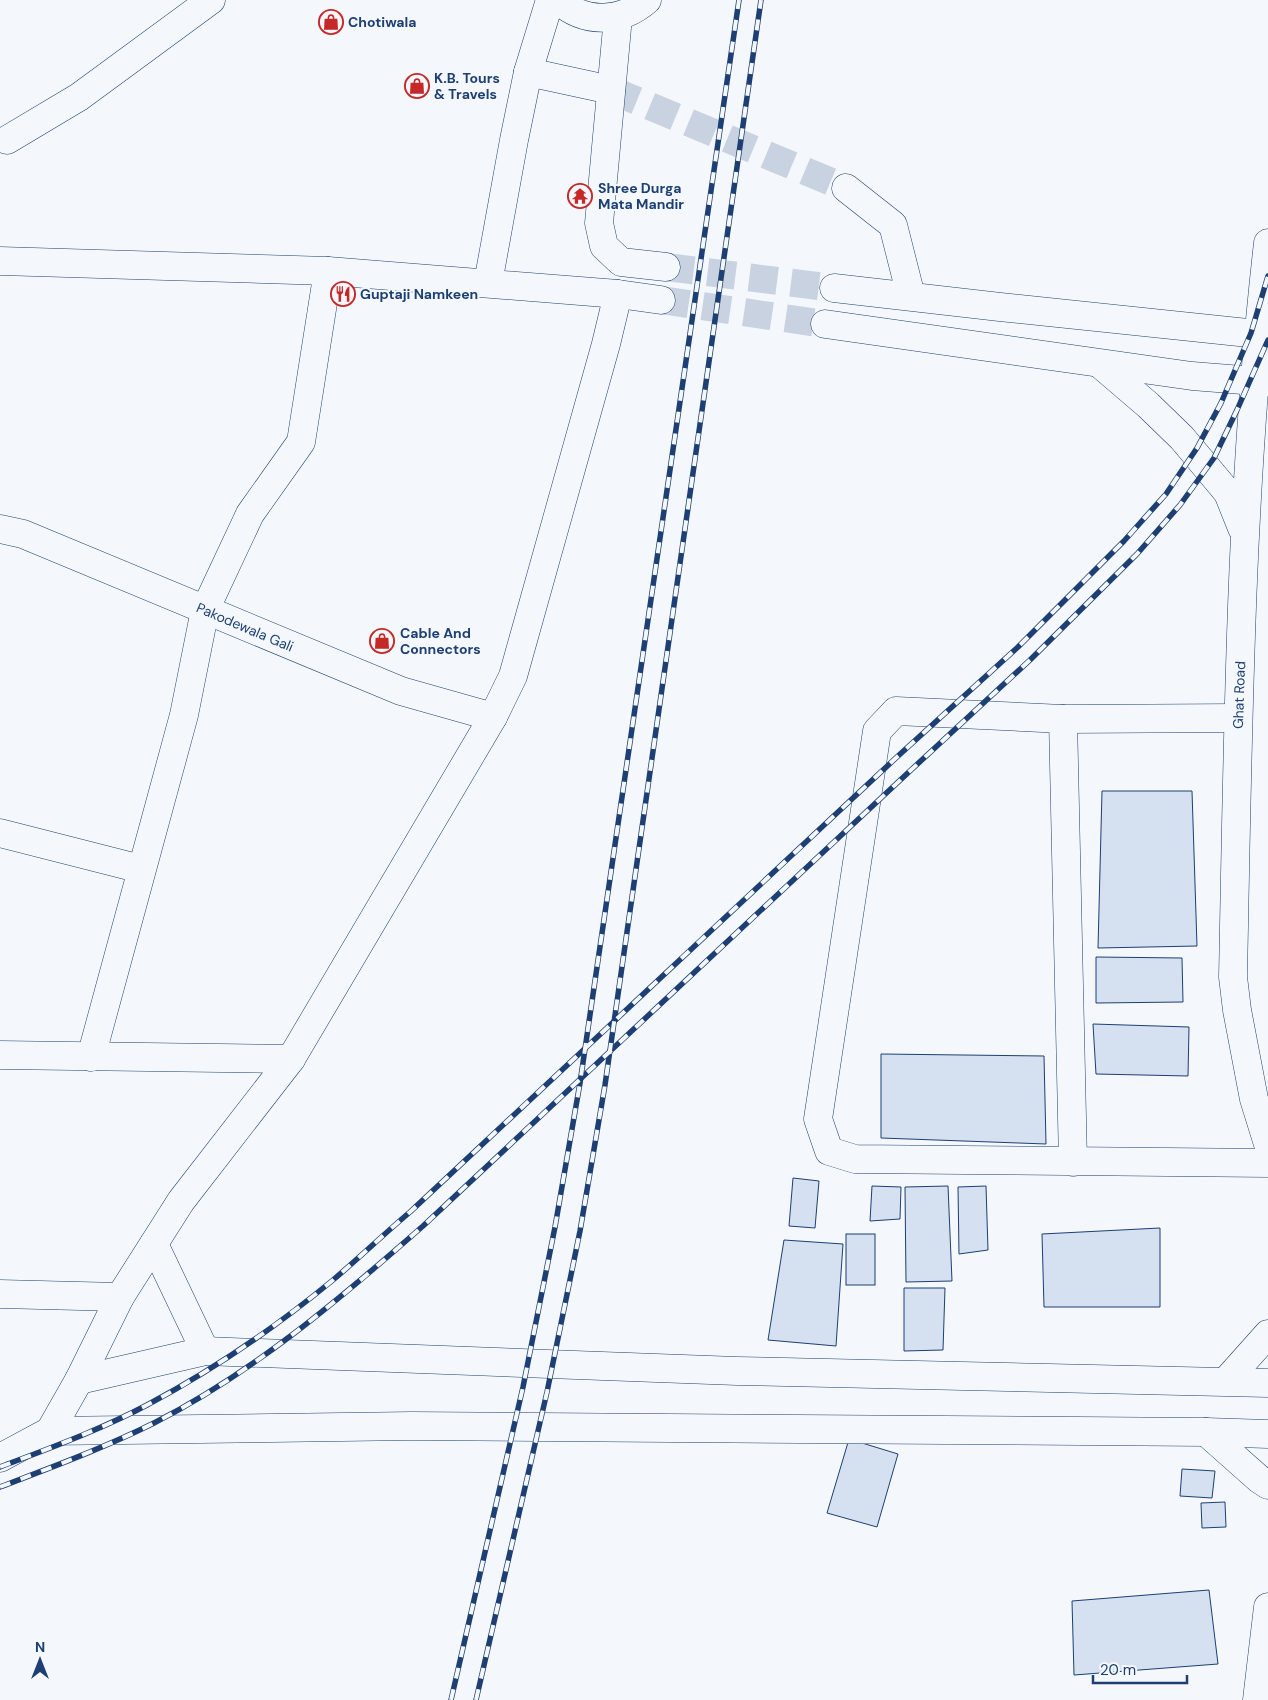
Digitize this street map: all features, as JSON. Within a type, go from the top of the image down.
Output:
[{"type":"main road","points":[[7,140],[79,97],[211,0]]},
{"type":"main road","points":[[488,283],[528,72],[550,0]]},
{"type":"main road","points":[[558,0],[581,15],[599,19],[618,17],[637,9],[647,0]]},
{"type":"main road","points":[[618,17],[599,222],[604,246],[621,262],[666,267]]},
{"type":"main road","points":[[528,72],[611,90]]},
{"type":"main road","points":[[846,188],[893,225],[911,296]]},
{"type":"main road","name":"Ghat Road","points":[[1268,242],[1261,381],[1244,531],[1233,977],[1237,1010],[1254,1099],[1268,1144]]},
{"type":"main road","points":[[0,261],[328,271],[618,294],[661,300]]},
{"type":"main road","points":[[90,1057],[184,714],[205,610],[250,514],[301,442],[328,271]]},
{"type":"main road","points":[[834,288],[1263,335]]},
{"type":"main road","points":[[50,1431],[79,1380],[120,1298],[181,1201],[290,1059],[492,717],[513,676],[606,344],[618,294]]},
{"type":"main road","points":[[825,324],[1100,364],[1192,376],[1261,381]]},
{"type":"main road","points":[[1100,364],[1148,405],[1182,438],[1228,493],[1244,531]]},
{"type":"main road","name":"Pakodewala Gali","points":[[0,529],[23,534],[401,691],[492,717]]},
{"type":"main road","points":[[1238,718],[1063,719],[896,712],[877,731],[818,1119],[829,1151],[855,1159],[1268,1163]]},
{"type":"main road","points":[[1063,719],[1073,1162]]},
{"type":"main road","points":[[0,833],[141,869]]},
{"type":"main road","points":[[0,1055],[290,1059]]},
{"type":"main road","points":[[154,1244],[205,1351]]},
{"type":"main road","points":[[0,1294],[120,1298]]},
{"type":"main road","points":[[1226,1381],[1268,1334]]},
{"type":"main road","points":[[79,1380],[205,1351],[737,1371],[1268,1383]]},
{"type":"main road","points":[[0,1458],[50,1431],[412,1426],[1268,1434]]},
{"type":"main road","points":[[1206,1432],[1268,1485]]},
{"type":"main road","points":[[1257,1700],[1268,1607]]},
{"type":"building","points":[[1102,791],[1192,791],[1197,946],[1098,948]]},
{"type":"building","points":[[1096,957],[1182,958],[1183,1002],[1096,1003]]},
{"type":"building","points":[[1093,1024],[1189,1027],[1188,1076],[1096,1074]]},
{"type":"building","points":[[881,1054],[1044,1056],[1046,1144],[881,1138]]},
{"type":"building","points":[[793,1178],[819,1181],[815,1228],[789,1226]]},
{"type":"building","points":[[872,1186],[901,1187],[900,1219],[870,1221]]},
{"type":"building","points":[[948,1186],[952,1281],[906,1282],[905,1187]]},
{"type":"building","points":[[986,1186],[988,1250],[959,1254],[958,1187]]},
{"type":"building","points":[[1160,1228],[1160,1307],[1044,1307],[1042,1234]]},
{"type":"building","points":[[846,1234],[875,1234],[875,1285],[846,1285]]},
{"type":"building","points":[[784,1240],[843,1244],[836,1346],[768,1340]]},
{"type":"building","points":[[904,1288],[945,1288],[943,1350],[904,1351]]},
{"type":"building","points":[[849,1439],[898,1454],[877,1527],[827,1513]]},
{"type":"building","points":[[1182,1469],[1215,1471],[1212,1498],[1180,1496]]},
{"type":"building","points":[[1225,1502],[1226,1527],[1202,1528],[1201,1503]]},
{"type":"building","points":[[1209,1590],[1218,1664],[1074,1675],[1072,1601]]},
{"type":"tunnel","points":[[611,90],[846,188]]},
{"type":"tunnel","points":[[666,267],[834,288]]},
{"type":"tunnel","points":[[661,300],[825,324]]},
{"type":"railway","points":[[451,1700],[523,1387],[555,1227],[580,1083],[739,0]]},
{"type":"railway","points":[[476,1700],[547,1392],[580,1231],[605,1085],[761,0]]},
{"type":"railway","points":[[0,1467],[93,1431],[172,1392],[243,1347],[333,1280],[410,1212],[898,756],[1018,647],[1124,541],[1166,494],[1197,448],[1221,403],[1251,333],[1268,276]]},
{"type":"railway","points":[[0,1487],[116,1441],[154,1423],[227,1381],[261,1358],[328,1307],[423,1226],[1030,660],[1137,554],[1180,505],[1214,458],[1268,340]]},
{"type":"place","name":"Chotiwala","points":[[331,22]]},
{"type":"place","name":"K.B. Tours & Travels","points":[[417,86]]},
{"type":"place","name":"Shree Durga Mata Mandir","points":[[580,196]]},
{"type":"place","name":"Guptaji Namkeen","points":[[343,294]]},
{"type":"place","name":"Cable And Connectors","points":[[382,641]]}]
